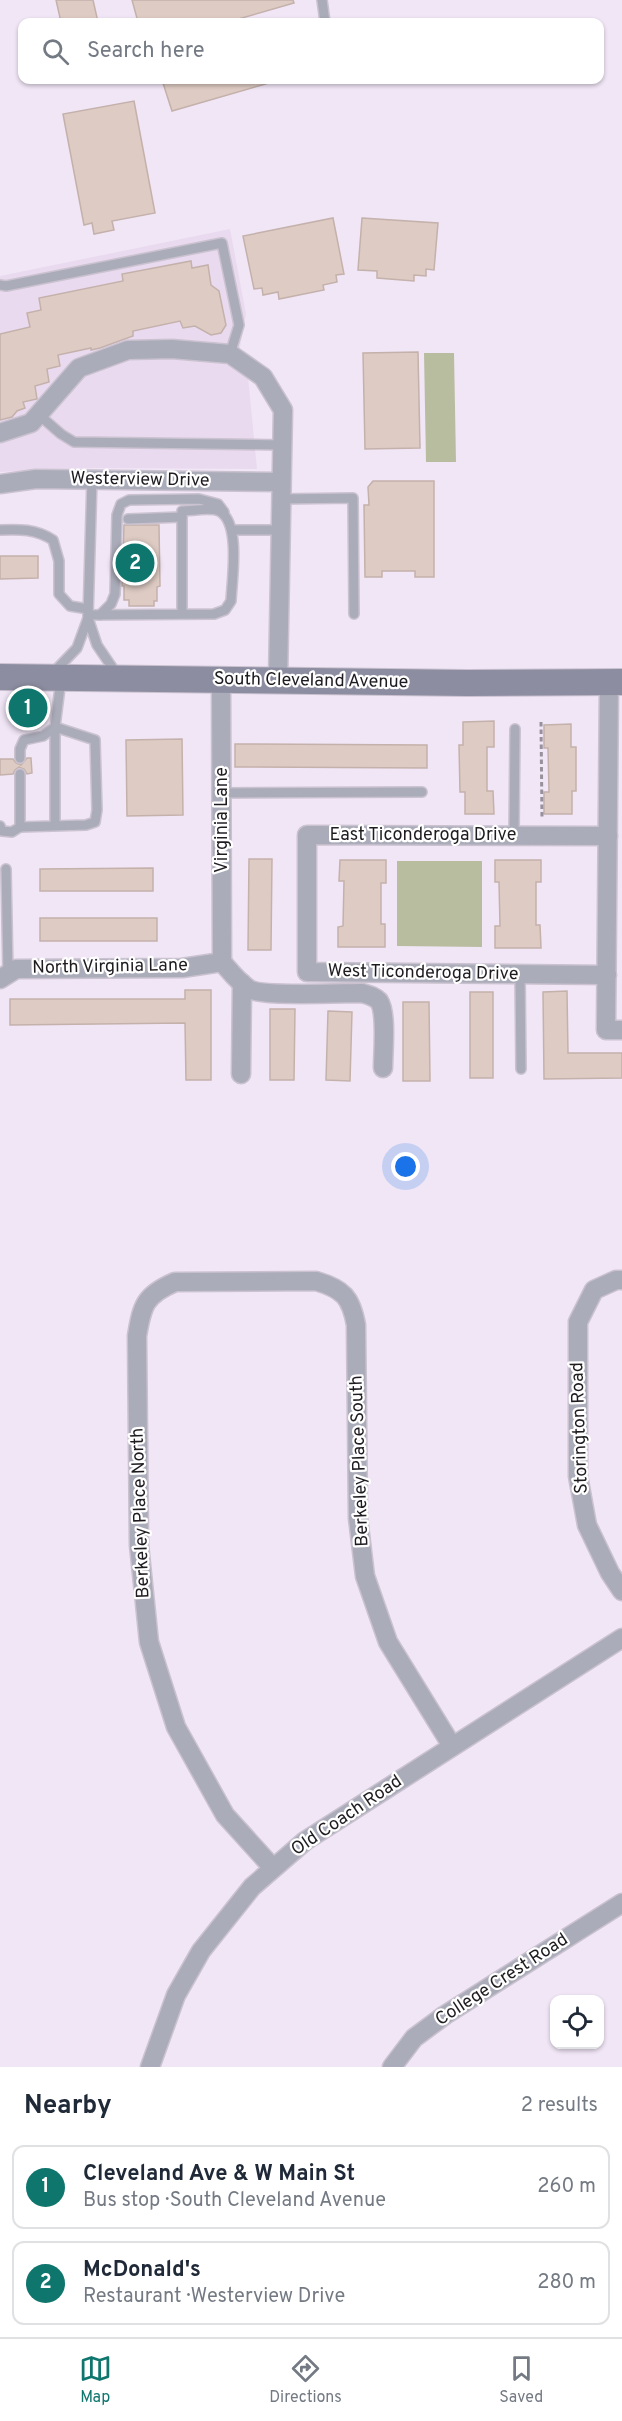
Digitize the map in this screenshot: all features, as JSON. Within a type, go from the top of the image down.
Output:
[{"type":"main road","name":"South Cleveland Avenue","points":[[0,677],[467,683],[616,682]]},
{"type":"street","points":[[0,433],[31,423],[79,368],[128,350],[172,349],[230,354],[262,377],[283,410],[278,680]]},
{"type":"street","name":"Westerview Drive","points":[[0,484],[36,479],[92,479],[281,490]]},
{"type":"street","name":"Virginia Lane","points":[[221,679],[222,962]]},
{"type":"street","points":[[616,682],[608,836],[606,1030],[622,1030]]},
{"type":"street","name":"East Ticonderoga Drive","points":[[307,904],[308,835],[608,836]]},
{"type":"street","name":"West Ticonderoga Drive","points":[[307,904],[307,972],[608,975]]},
{"type":"street","points":[[222,962],[250,990],[268,993],[362,993],[372,995],[380,1003],[383,1013],[383,1068]]},
{"type":"street","name":"North Virginia Lane","points":[[4,976],[16,969],[182,968],[222,962]]},
{"type":"street","points":[[241,1074],[242,983]]},
{"type":"street","name":"Storington Road","points":[[622,1280],[616,1280],[594,1290],[578,1322],[578,1476],[587,1525],[610,1573],[622,1591]]},
{"type":"street","name":"Berkeley Place South","points":[[246,1281],[316,1281],[332,1286],[346,1295],[353,1310],[356,1325],[358,1518],[365,1576],[388,1641],[452,1746]]},
{"type":"street","name":"Berkeley Place North","points":[[246,1281],[175,1282],[159,1289],[148,1299],[141,1311],[137,1336],[139,1545],[149,1642],[176,1727],[225,1815],[273,1868]]},
{"type":"street","name":"Old Coach Road","points":[[150,2067],[176,1995],[201,1951],[252,1887],[305,1841],[622,1638]]},
{"type":"street","name":"College Crest Road","points":[[392,2067],[414,2038],[445,2015],[622,1904]]},
{"type":"lane","points":[[322,0],[324,18]]},
{"type":"lane","points":[[0,285],[6,286],[222,243],[239,325],[230,354]]},
{"type":"lane","points":[[38,414],[60,434],[74,442],[282,445]]},
{"type":"lane","points":[[56,826],[55,677],[77,648],[88,614],[92,479]]},
{"type":"lane","points":[[281,490],[353,498],[354,614]]},
{"type":"lane","points":[[0,530],[42,532],[53,540],[59,561],[59,594],[69,606],[88,614],[100,615],[214,614],[225,610],[231,601],[233,530],[218,504],[199,499],[129,500],[121,504],[117,515],[115,594],[111,604],[100,615]]},
{"type":"lane","points":[[182,614],[182,511],[217,510],[227,516]]},
{"type":"lane","points":[[128,519],[182,517]]},
{"type":"lane","points":[[233,530],[280,530]]},
{"type":"lane","points":[[88,614],[97,645],[120,678]]},
{"type":"lane","points":[[20,758],[20,749],[24,740],[43,736],[55,727]]},
{"type":"lane","points":[[0,826],[2,831],[12,832],[20,827],[86,825],[95,822],[97,810],[95,740],[55,727]]},
{"type":"lane","points":[[514,835],[515,729]]},
{"type":"lane","points":[[20,774],[20,827]]},
{"type":"lane","points":[[222,793],[422,792]]},
{"type":"lane","points":[[4,976],[6,868]]},
{"type":"lane","points":[[520,974],[521,1069]]},
{"type":"path","points":[[541,722],[541,819],[550,820]]},
{"type":"shaded area","points":[[230,229],[246,314],[236,370],[248,377],[257,469],[95,468],[0,472],[0,276]]},
{"type":"green space","points":[[424,353],[454,353],[456,462],[426,462]]},
{"type":"green space","points":[[397,861],[482,861],[482,947],[397,946]]},
{"type":"building","points":[[56,0],[93,0],[97,18],[60,18]]},
{"type":"building","points":[[132,0],[293,0],[294,3],[242,18],[137,18]]},
{"type":"building","points":[[163,84],[266,84],[172,111]]},
{"type":"building","points":[[134,101],[155,213],[112,221],[114,230],[94,234],[92,223],[84,225],[63,114]]},
{"type":"building","points":[[333,218],[344,274],[336,275],[337,282],[323,285],[324,290],[279,299],[278,292],[263,295],[262,288],[254,289],[243,236]]},
{"type":"building","points":[[362,218],[438,223],[434,270],[426,269],[426,276],[414,275],[414,281],[377,278],[377,271],[358,270]]},
{"type":"building","points":[[191,261],[192,268],[208,265],[211,285],[219,291],[226,325],[221,333],[211,335],[195,326],[183,328],[180,321],[133,331],[133,336],[100,348],[58,355],[60,366],[47,369],[49,382],[35,386],[37,399],[23,402],[25,408],[17,411],[12,417],[0,420],[0,334],[30,327],[27,313],[41,310],[39,298],[123,281],[122,274]]},
{"type":"building","points":[[418,352],[420,448],[365,449],[363,353]]},
{"type":"building","points":[[373,481],[434,481],[434,577],[415,577],[415,571],[382,571],[382,577],[365,577],[364,505],[369,505],[368,487]]},
{"type":"building","points":[[124,525],[159,525],[160,586],[157,587],[157,601],[154,601],[154,606],[129,606],[129,600],[124,600],[124,586],[122,586]]},
{"type":"building","points":[[0,556],[38,556],[38,578],[0,579]]},
{"type":"building","points":[[494,721],[494,747],[487,747],[487,791],[493,791],[494,814],[465,814],[465,792],[460,792],[459,745],[463,745],[463,722]]},
{"type":"building","points":[[571,724],[571,747],[576,747],[576,791],[572,791],[572,814],[544,814],[544,792],[549,792],[548,748],[544,748],[544,725]]},
{"type":"building","points":[[182,739],[183,815],[127,816],[126,740]]},
{"type":"building","points":[[235,744],[427,745],[427,768],[235,767]]},
{"type":"building","points":[[27,758],[31,758],[32,773],[27,774],[19,767],[13,774],[0,775],[0,759],[13,759],[21,765]]},
{"type":"building","points":[[249,859],[272,859],[271,950],[248,950]]},
{"type":"building","points":[[340,860],[386,860],[386,883],[381,883],[381,924],[385,924],[385,947],[338,947],[338,927],[343,926],[344,881],[339,881]]},
{"type":"building","points":[[495,860],[541,860],[541,882],[536,882],[536,925],[540,925],[541,948],[495,948],[495,926],[500,926],[499,882],[495,882]]},
{"type":"building","points":[[153,868],[153,891],[40,891],[40,869]]},
{"type":"building","points":[[40,918],[157,918],[157,941],[40,941]]},
{"type":"building","points":[[185,990],[211,990],[211,1080],[186,1080],[185,1023],[10,1025],[10,999],[185,999]]},
{"type":"building","points":[[567,991],[568,1053],[622,1053],[622,1078],[544,1079],[543,992]]},
{"type":"building","points":[[470,992],[493,992],[493,1078],[470,1078]]},
{"type":"building","points":[[403,1002],[429,1002],[430,1081],[403,1081]]},
{"type":"building","points":[[270,1009],[295,1009],[294,1080],[270,1080]]},
{"type":"building","points":[[328,1011],[352,1012],[350,1081],[326,1080]]},
{"type":"place","name":"McDonald's","points":[[135,563]]},
{"type":"place","name":"Cleveland Ave & W Main St","points":[[28,708]]}]
